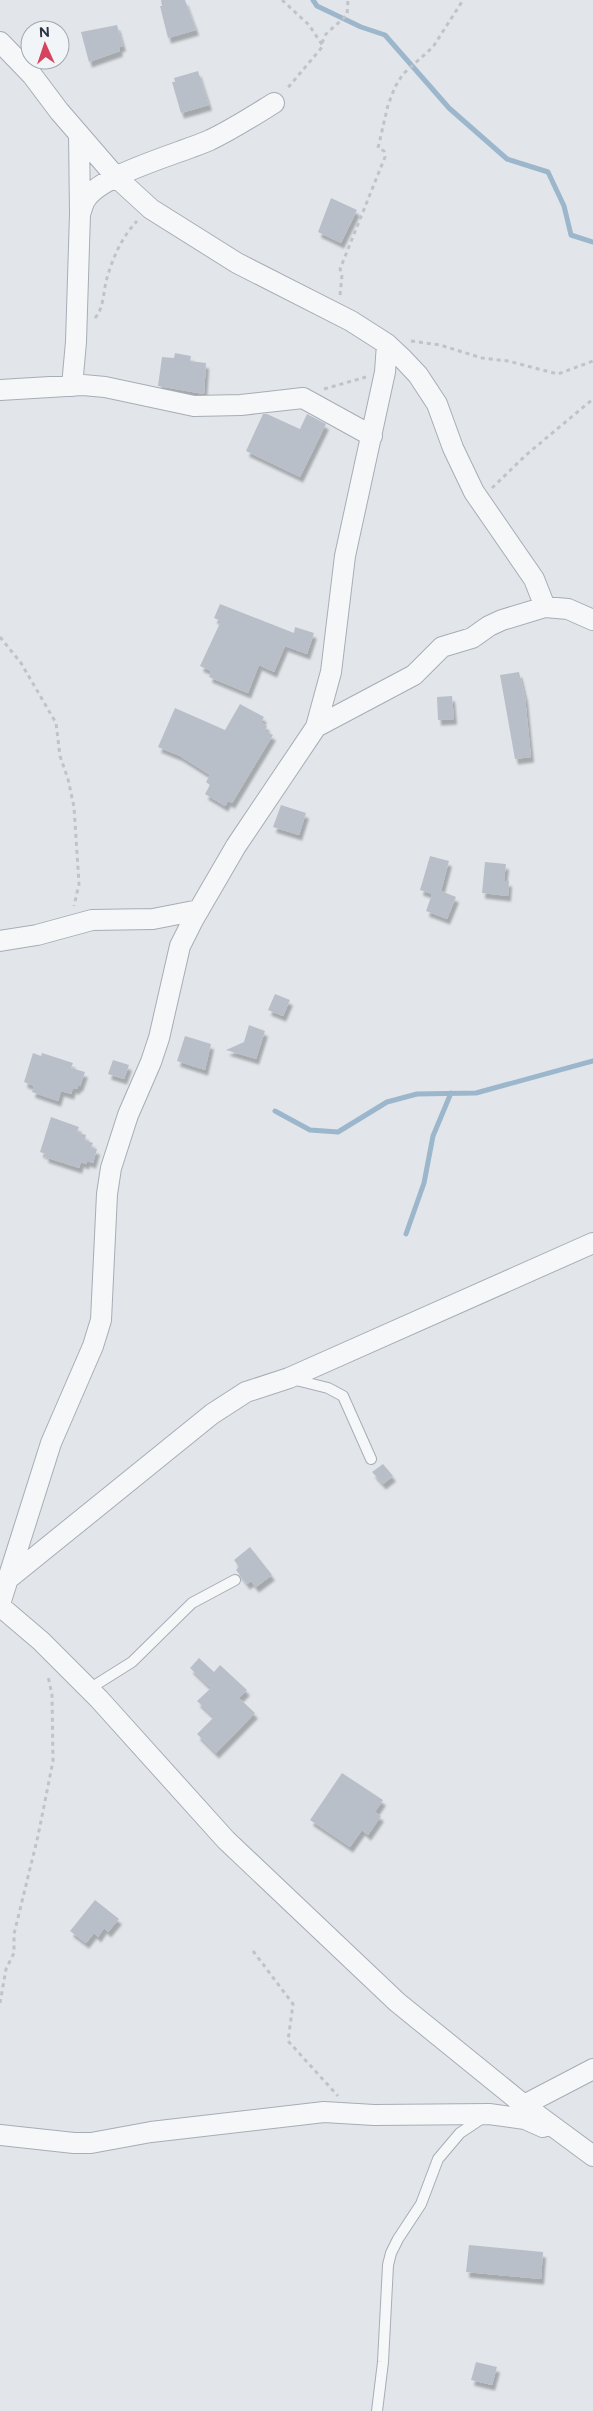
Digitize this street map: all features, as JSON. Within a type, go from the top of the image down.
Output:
[{"type":"street","points":[[0,42],[32,75],[116,177],[151,209],[230,259],[274,279],[337,315],[351,320],[387,344],[418,376],[437,404],[453,448],[480,501],[534,579],[545,607]]},
{"type":"street","points":[[80,214],[86,199],[95,189],[116,177],[210,140],[241,124],[274,103]]},
{"type":"street","points":[[72,386],[76,342],[80,214],[79,134]]},
{"type":"street","points":[[387,344],[385,372],[345,556],[334,654],[316,727],[236,846],[180,946],[159,1038],[151,1062],[128,1115],[111,1168],[107,1194],[101,1320],[93,1346],[51,1443],[0,1605],[41,1641],[89,1689],[233,1846],[397,2002],[524,2105],[593,2156]]},
{"type":"street","points":[[0,390],[72,386],[105,387],[194,406],[241,406],[303,398],[372,436]]},
{"type":"street","points":[[316,727],[414,675],[442,647],[472,638],[489,626],[502,620],[545,607],[568,609],[593,620]]},
{"type":"street","points":[[0,941],[37,935],[92,920],[153,920],[200,910]]},
{"type":"street","points":[[8,1579],[212,1414],[246,1392],[289,1378],[593,1242]]},
{"type":"street","points":[[524,2105],[593,2069]]},
{"type":"street","points":[[0,2135],[66,2143],[91,2142],[307,2112],[374,2115],[489,2114],[525,2119],[565,2136]]},
{"type":"lane","points":[[289,1378],[328,1388],[343,1396],[371,1459]]},
{"type":"lane","points":[[89,1689],[132,1662],[192,1603],[235,1580]]},
{"type":"lane","points":[[376,2411],[383,2362],[388,2266],[391,2253],[421,2204],[438,2159],[447,2146],[460,2133],[489,2114]]},
{"type":"path","points":[[282,0],[309,25],[322,44]]},
{"type":"path","points":[[274,103],[320,52],[326,34],[347,15],[348,0]]},
{"type":"path","points":[[337,315],[342,275],[340,269],[385,157],[384,151],[378,148],[388,105],[403,74],[433,47],[463,0]]},
{"type":"path","points":[[98,314],[107,277],[123,239],[151,209]]},
{"type":"path","points":[[387,344],[414,341],[440,345],[482,358],[508,360],[558,374],[593,361]]},
{"type":"path","points":[[303,398],[318,391],[385,372]]},
{"type":"path","points":[[480,501],[526,454],[593,399]]},
{"type":"path","points":[[0,637],[24,668],[56,723],[60,756],[68,779],[74,807],[78,849],[78,884],[70,926]]},
{"type":"path","points":[[0,2003],[6,1969],[14,1953],[14,1934],[38,1836],[53,1761],[52,1695],[41,1641]]},
{"type":"path","points":[[253,1951],[293,2004],[288,2041],[337,2093],[341,2113]]},
{"type":"building","points":[[161,0],[185,0],[196,30],[168,38],[160,6],[162,6]]},
{"type":"building","points":[[117,25],[123,46],[119,47],[120,51],[89,62],[81,32]]},
{"type":"building","points":[[198,71],[209,105],[181,113],[172,82],[175,82],[174,78]]},
{"type":"building","points":[[331,198],[357,210],[341,243],[318,232]]},
{"type":"building","points":[[175,353],[191,356],[190,361],[206,363],[204,394],[158,386],[162,357],[174,358]]},
{"type":"building","points":[[263,414],[267,414],[300,429],[307,414],[326,424],[300,477],[246,451]]},
{"type":"building","points":[[220,604],[294,633],[295,627],[314,633],[307,654],[285,646],[274,672],[259,665],[248,693],[209,677],[211,671],[200,666],[221,621],[214,618]]},
{"type":"building","points":[[519,672],[525,697],[531,757],[515,759],[500,675]]},
{"type":"building","points":[[452,696],[454,719],[438,720],[437,697]]},
{"type":"building","points":[[240,704],[264,717],[261,722],[267,726],[265,731],[273,735],[232,803],[228,801],[225,806],[205,794],[210,785],[206,782],[210,775],[180,756],[158,747],[175,708],[225,730]]},
{"type":"building","points":[[281,805],[306,813],[299,835],[273,827]]},
{"type":"building","points":[[430,856],[449,861],[441,891],[456,897],[447,919],[426,911],[432,894],[420,890]]},
{"type":"building","points":[[485,862],[506,864],[504,881],[509,881],[508,896],[482,893]]},
{"type":"building","points":[[275,994],[290,1000],[283,1016],[268,1010]]},
{"type":"building","points":[[249,1025],[265,1031],[256,1059],[226,1050],[244,1042]]},
{"type":"building","points":[[185,1036],[211,1044],[205,1070],[177,1061]]},
{"type":"building","points":[[33,1053],[41,1056],[42,1053],[73,1063],[71,1068],[85,1072],[80,1086],[77,1089],[73,1088],[71,1094],[61,1091],[58,1101],[32,1092],[34,1086],[24,1082]]},
{"type":"building","points":[[113,1060],[129,1065],[124,1079],[108,1074]]},
{"type":"building","points":[[51,1117],[79,1127],[77,1132],[86,1135],[85,1140],[93,1143],[91,1148],[97,1149],[93,1163],[87,1161],[86,1164],[81,1162],[79,1168],[45,1157],[46,1154],[40,1152]]},
{"type":"building","points":[[383,1464],[393,1476],[383,1484],[372,1472]]},
{"type":"building","points":[[250,1547],[272,1575],[256,1587],[251,1581],[247,1584],[236,1570],[239,1567],[234,1560]]},
{"type":"building","points":[[199,1658],[214,1672],[220,1665],[247,1690],[239,1698],[255,1713],[216,1753],[197,1734],[214,1717],[197,1701],[211,1688],[190,1668]]},
{"type":"building","points":[[342,1773],[383,1800],[375,1812],[381,1816],[368,1835],[362,1830],[350,1847],[310,1820]]},
{"type":"building","points":[[95,1900],[119,1919],[108,1932],[104,1928],[98,1937],[94,1933],[86,1943],[70,1931]]},
{"type":"building","points":[[469,2245],[543,2252],[541,2279],[466,2272]]},
{"type":"building","points":[[476,2362],[497,2367],[492,2385],[471,2380]]},
{"type":"waterway","points":[[313,0],[317,6],[361,27],[385,35],[449,108],[507,159],[548,172],[564,206],[571,235],[593,242]]},
{"type":"waterway","points":[[275,1111],[310,1130],[338,1132],[387,1102],[417,1094],[476,1093],[593,1061]]},
{"type":"waterway","points":[[406,1234],[424,1183],[433,1136],[451,1093]]}]
